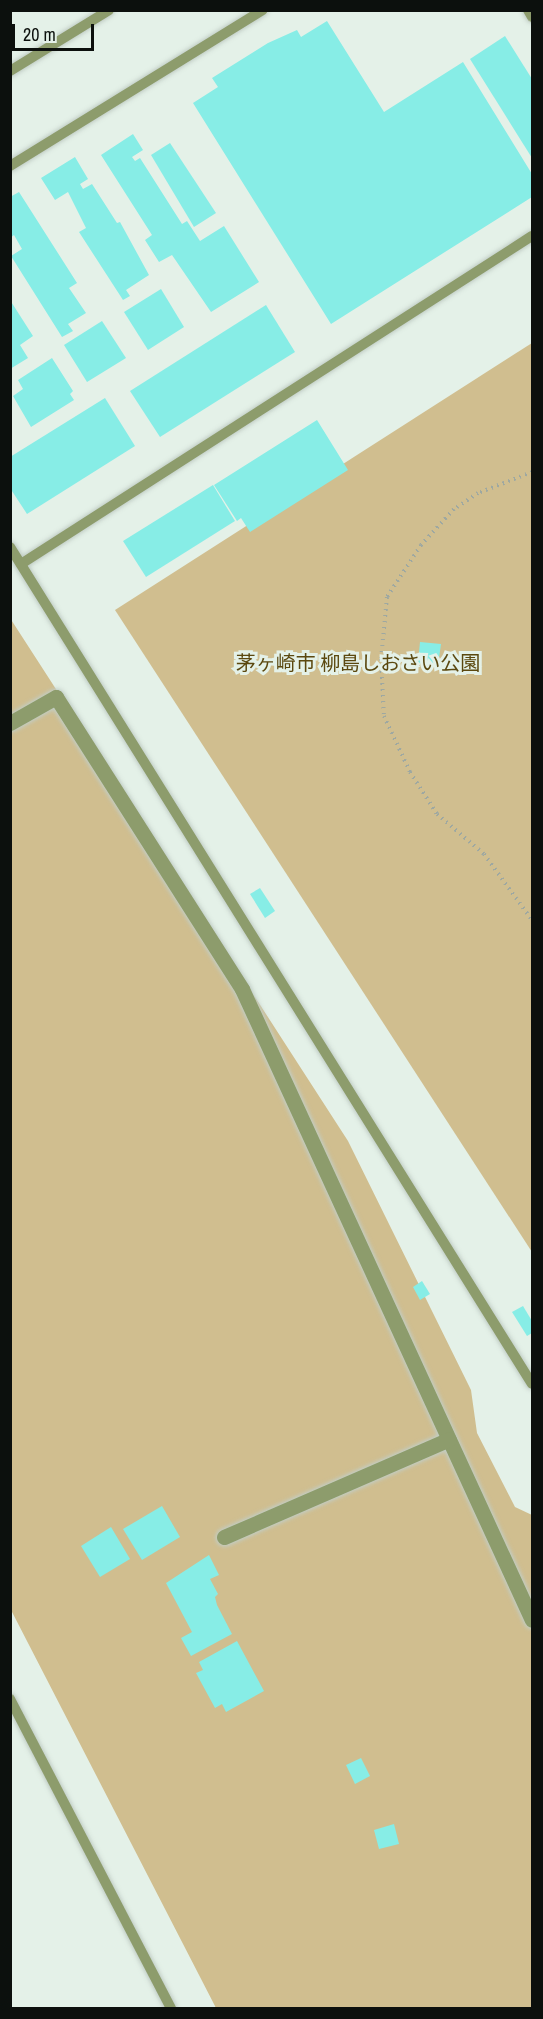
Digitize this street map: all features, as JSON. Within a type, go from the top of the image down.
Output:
[{"type":"street","points":[[10,723],[56,697],[242,989],[532,1620]]},
{"type":"street","points":[[224,1537],[449,1439]]},
{"type":"lane","points":[[10,71],[109,10]]},
{"type":"lane","points":[[10,166],[263,10]]},
{"type":"lane","points":[[528,10],[532,17]]},
{"type":"lane","points":[[21,564],[532,236]]},
{"type":"lane","points":[[10,548],[532,1384]]},
{"type":"lane","points":[[10,1699],[171,2008]]},
{"type":"path","points":[[532,472],[478,493],[454,509],[421,545],[387,597],[381,659],[384,716],[410,772],[437,814],[484,854],[532,920]]},
{"type":"green space","name":"茅ヶ崎市 柳島しおさい公園","points":[[532,343],[532,1252],[115,610]]},
{"type":"green space","points":[[10,618],[348,1141],[471,1390],[477,1433],[515,1507],[532,1515],[532,2008],[216,2008],[11,1610]]},
{"type":"building","points":[[327,21],[384,112],[463,62],[532,174],[532,197],[331,324],[193,103],[218,87],[212,78],[268,43],[297,30],[301,37]]},
{"type":"building","points":[[505,36],[532,79],[532,158],[470,59]]},
{"type":"building","points":[[133,134],[143,150],[132,157],[135,161],[140,158],[182,224],[187,221],[200,241],[224,226],[259,282],[211,312],[172,255],[159,262],[145,240],[152,235],[101,155]]},
{"type":"building","points":[[170,143],[216,213],[194,227],[151,155]]},
{"type":"building","points":[[75,157],[88,179],[80,184],[83,189],[92,184],[117,223],[120,222],[149,275],[126,290],[130,296],[123,300],[79,232],[86,228],[68,192],[55,200],[41,178]]},
{"type":"building","points":[[19,192],[77,283],[69,288],[86,313],[68,324],[73,331],[62,337],[11,256],[22,249],[14,235],[10,238],[10,197]]},
{"type":"building","points":[[161,289],[184,327],[148,350],[124,312]]},
{"type":"building","points":[[10,300],[33,336],[20,345],[28,358],[10,369]]},
{"type":"building","points":[[266,305],[295,352],[160,437],[130,391]]},
{"type":"building","points":[[102,321],[126,358],[87,382],[64,345]]},
{"type":"building","points":[[52,358],[73,391],[70,394],[74,400],[31,427],[13,396],[23,389],[18,380]]},
{"type":"building","points":[[105,398],[135,446],[27,514],[10,488],[10,457]]},
{"type":"building","points":[[317,420],[348,470],[250,532],[241,518],[237,521],[214,485]]},
{"type":"building","points":[[213,485],[235,521],[146,577],[123,541]]},
{"type":"building","points":[[420,642],[441,644],[438,665],[418,663]]},
{"type":"building","points":[[260,888],[275,911],[265,918],[250,894]]},
{"type":"building","points":[[422,1281],[430,1294],[420,1300],[413,1287]]},
{"type":"building","points":[[523,1306],[532,1321],[532,1333],[527,1336],[512,1312]]},
{"type":"building","points":[[162,1506],[180,1537],[142,1560],[123,1529]]},
{"type":"building","points":[[111,1527],[130,1559],[100,1577],[81,1546]]},
{"type":"building","points":[[209,1555],[219,1575],[210,1579],[218,1594],[215,1597],[217,1605],[232,1634],[191,1656],[181,1638],[192,1632],[166,1583]]},
{"type":"building","points":[[237,1641],[264,1691],[226,1712],[222,1704],[215,1708],[196,1673],[203,1670],[199,1662]]},
{"type":"building","points":[[361,1758],[370,1776],[355,1784],[346,1765]]},
{"type":"building","points":[[394,1824],[399,1844],[379,1849],[374,1830]]}]
